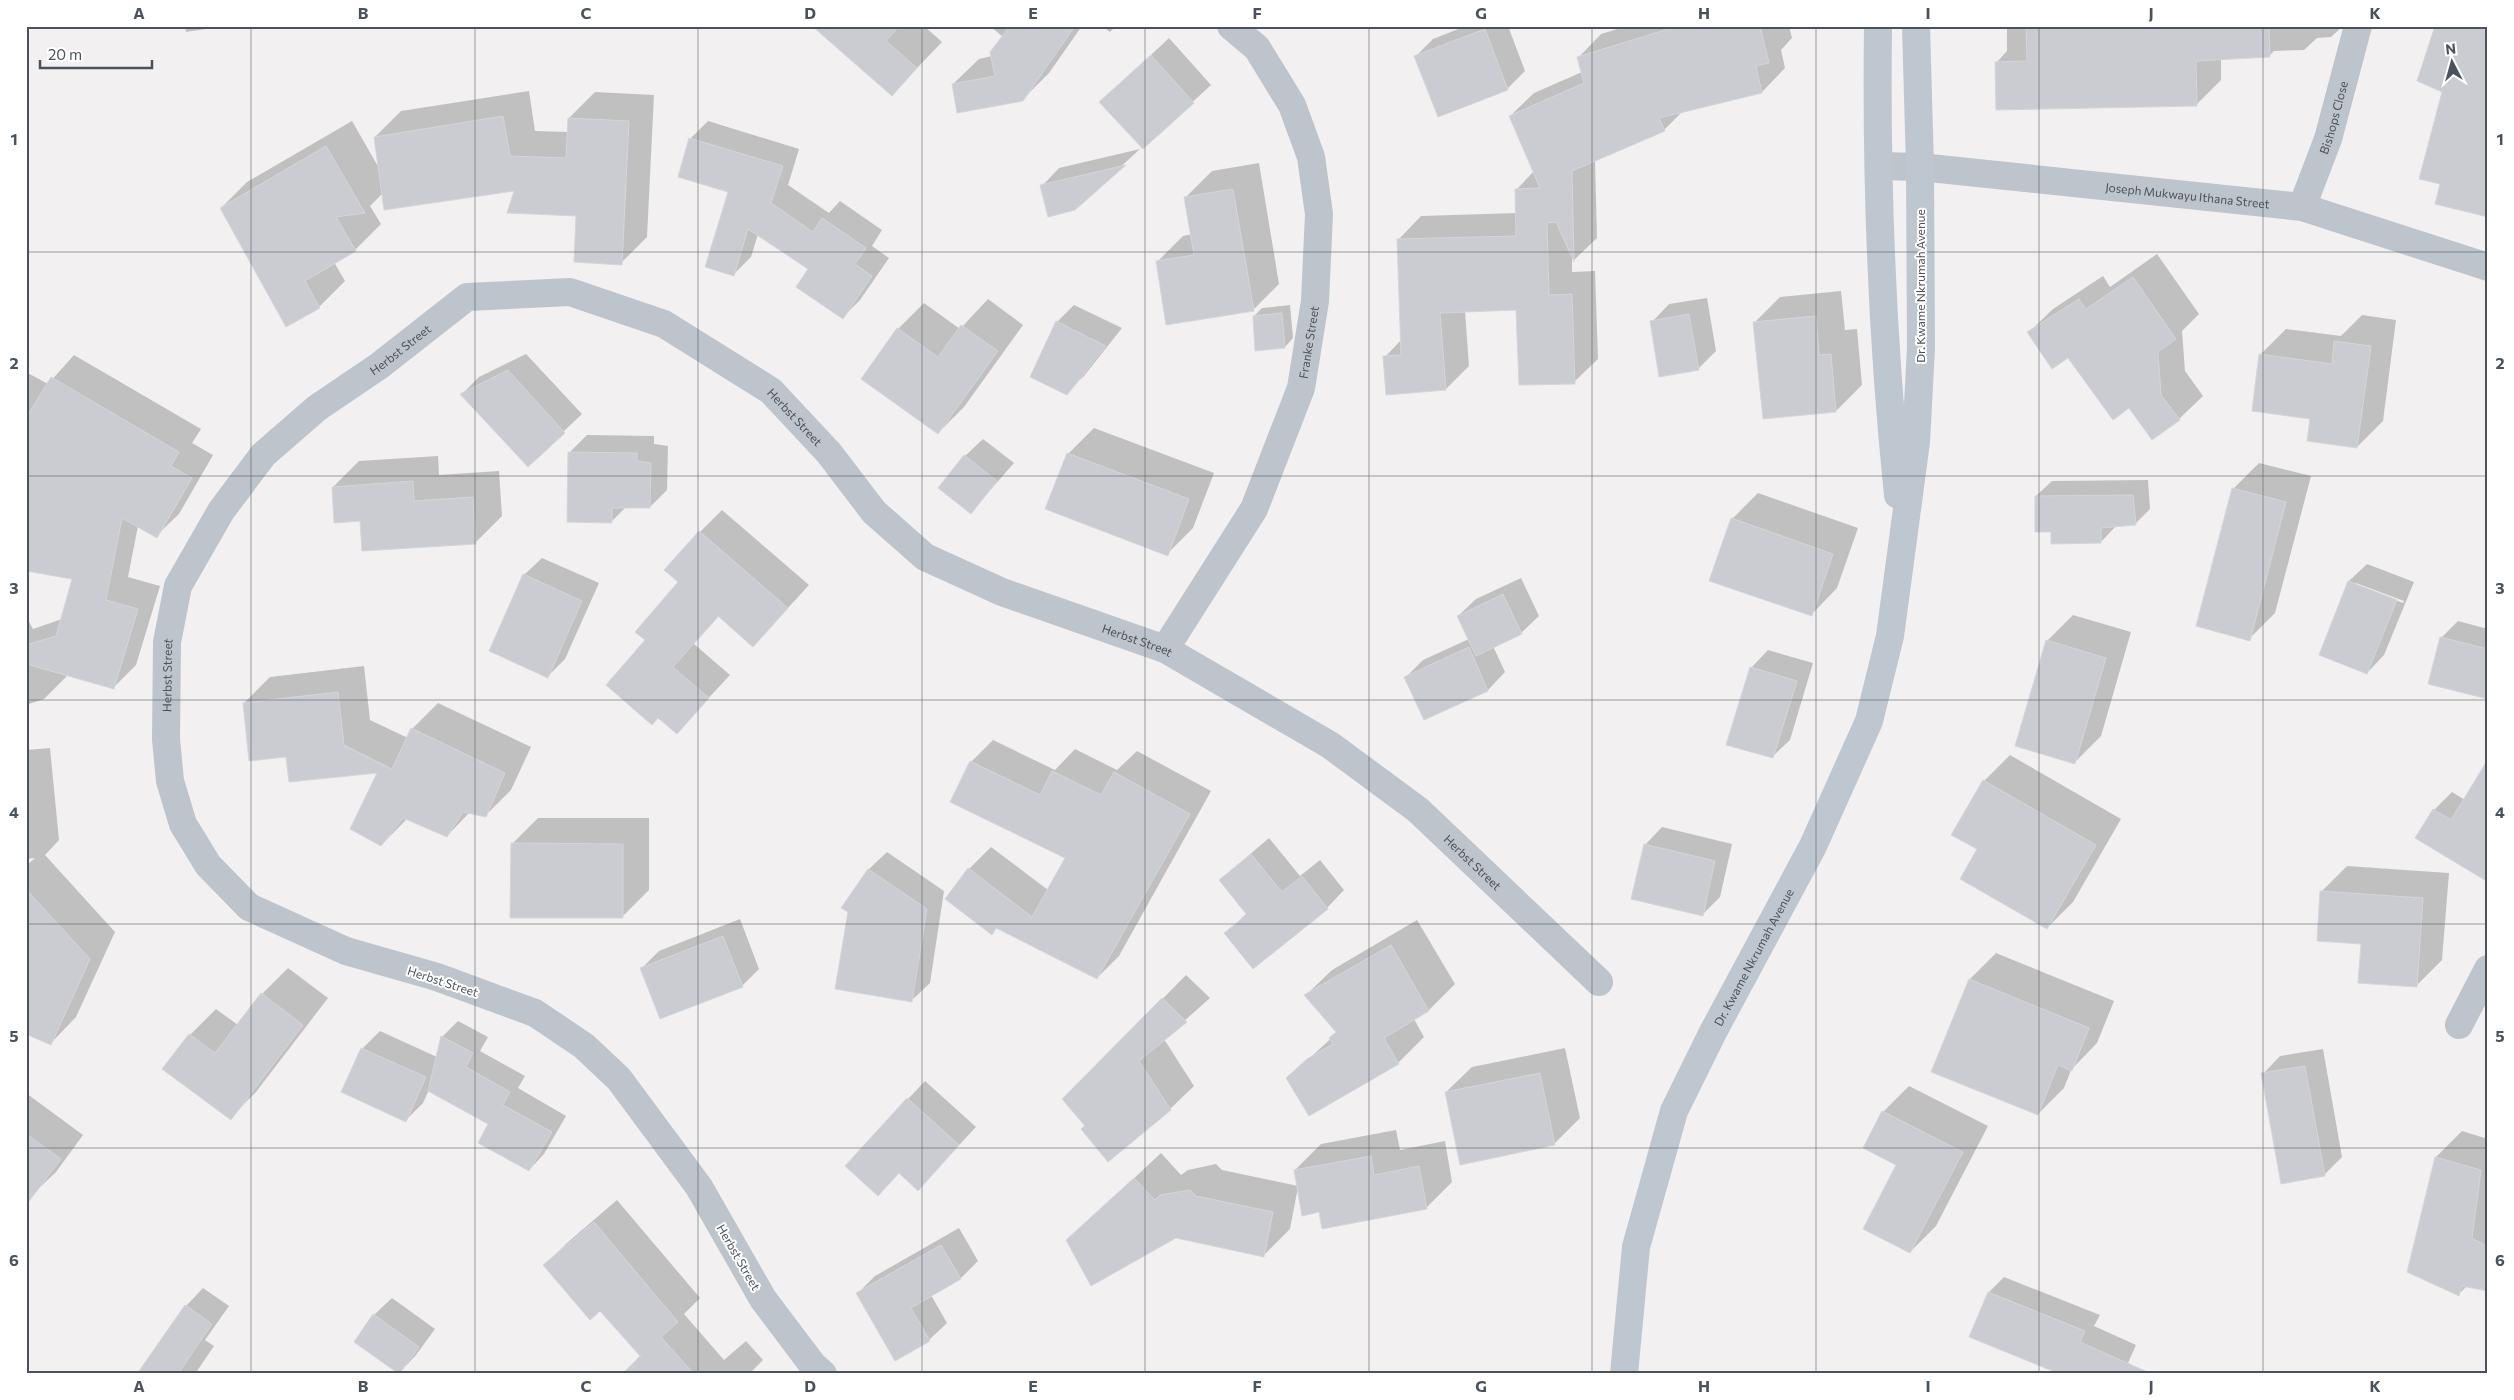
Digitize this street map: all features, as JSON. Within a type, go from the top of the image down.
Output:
[{"type":"street","name":"Franke Street","points":[[1165,649],[1254,510],[1301,388],[1314,300],[1319,214],[1311,157],[1292,105],[1257,48],[1231,26]]},
{"type":"street","name":"Dr. Kwame Nkrumah Avenue","points":[[1878,26],[1879,166],[1892,437],[1903,544]]},
{"type":"street","name":"Dr. Kwame Nkrumah Avenue","points":[[1624,1374],[1636,1247],[1674,1111],[1713,1032],[1813,846],[1869,721],[1890,636],[1916,442],[1921,348],[1920,167],[1916,26]]},
{"type":"street","name":"Bishops Close","points":[[2302,207],[2328,139],[2358,26]]},
{"type":"street","name":"Joseph Mukwayu Ithana Street","points":[[1879,166],[1920,167],[2302,207],[2488,267]]},
{"type":"street","name":"Herbst Street","points":[[823,1374],[763,1299],[693,1180],[619,1078],[584,1046],[535,1013],[438,977],[346,951],[249,907],[208,865],[183,824],[170,781],[166,739],[168,642],[178,586],[221,511],[263,455],[317,408],[379,366],[467,297],[570,292],[664,324],[771,391],[829,453],[874,512],[925,557],[1002,592],[1165,649],[1330,745],[1418,810],[1599,982]]},
{"type":"street","points":[[2459,1025],[2488,969]]},
{"type":"building","points":[[812,26],[899,26],[886,41],[917,68],[892,96]]},
{"type":"building","points":[[1010,26],[1075,26],[1023,101],[957,113],[952,84],[995,76],[990,52]]},
{"type":"building","points":[[1678,26],[1760,26],[1769,63],[1756,66],[1762,93],[1659,118],[1665,131],[1572,171],[1574,262],[1556,222],[1547,223],[1549,295],[1572,294],[1575,384],[1519,385],[1516,310],[1440,313],[1446,390],[1386,395],[1383,356],[1401,355],[1397,239],[1516,236],[1515,189],[1540,188],[1509,116],[1584,83],[1577,57]]},
{"type":"building","points":[[2026,26],[2269,26],[2270,57],[2196,61],[2197,106],[1996,110],[1995,62],[2027,61]]},
{"type":"building","points":[[2435,26],[2488,26],[2488,217],[2435,204],[2440,184],[2419,179],[2442,92],[2417,81]]},
{"type":"building","points":[[1485,29],[1508,90],[1438,117],[1414,56]]},
{"type":"building","points":[[1151,55],[1194,103],[1143,149],[1099,102]]},
{"type":"building","points":[[503,116],[510,156],[566,158],[568,118],[629,121],[622,265],[574,262],[576,216],[507,213],[514,191],[384,210],[374,137]]},
{"type":"building","points":[[689,138],[783,166],[771,203],[813,232],[822,218],[866,248],[855,264],[872,276],[843,319],[796,287],[808,269],[748,229],[734,276],[705,267],[728,192],[678,177]]},
{"type":"building","points":[[326,146],[365,213],[336,217],[356,251],[305,281],[320,308],[286,327],[220,208]]},
{"type":"building","points":[[1126,165],[1075,210],[1048,217],[1040,185]]},
{"type":"building","points":[[1233,189],[1254,311],[1166,325],[1156,261],[1194,255],[1184,197]]},
{"type":"building","points":[[2133,277],[2176,339],[2158,352],[2161,395],[2180,420],[2152,440],[2129,408],[2113,420],[2068,358],[2052,369],[2027,332],[2079,299],[2086,309]]},
{"type":"building","points":[[1282,313],[1285,348],[1255,351],[1253,316]]},
{"type":"building","points":[[1689,314],[1699,370],[1659,377],[1650,321]]},
{"type":"building","points":[[1816,316],[1819,355],[1831,354],[1836,412],[1763,419],[1753,322]]},
{"type":"building","points":[[1056,321],[1106,346],[1067,395],[1030,377]]},
{"type":"building","points":[[961,325],[998,351],[938,434],[861,379],[897,328],[938,357]]},
{"type":"building","points":[[2334,341],[2371,346],[2357,448],[2307,441],[2310,419],[2252,411],[2259,354],[2332,364]]},
{"type":"building","points":[[508,370],[565,433],[528,467],[460,394]]},
{"type":"building","points":[[51,377],[179,452],[171,466],[192,478],[157,538],[122,518],[106,600],[138,609],[114,689],[26,664],[26,645],[56,636],[72,579],[26,571],[26,418]]},
{"type":"building","points":[[568,452],[637,453],[637,461],[651,463],[650,508],[612,508],[612,523],[567,522]]},
{"type":"building","points":[[1067,453],[1189,499],[1168,556],[1045,509]]},
{"type":"building","points":[[964,455],[997,481],[971,514],[938,488]]},
{"type":"building","points":[[413,481],[414,501],[473,497],[476,544],[362,551],[360,521],[334,523],[332,487]]},
{"type":"building","points":[[2232,488],[2286,502],[2250,641],[2196,626]]},
{"type":"building","points":[[2133,495],[2136,525],[2101,528],[2101,543],[2051,544],[2051,532],[2035,532],[2035,496]]},
{"type":"building","points":[[1731,518],[1833,554],[1812,616],[1709,581]]},
{"type":"building","points":[[699,531],[788,608],[753,647],[718,616],[673,667],[709,698],[677,734],[658,718],[652,725],[606,685],[645,640],[635,632],[678,582],[664,570]]},
{"type":"building","points":[[523,574],[582,601],[548,678],[489,651]]},
{"type":"building","points":[[2348,581],[2397,600],[2367,674],[2319,655]]},
{"type":"building","points":[[1503,594],[1522,634],[1476,656],[1457,616]]},
{"type":"building","points":[[2440,637],[2488,649],[2488,699],[2428,684]]},
{"type":"building","points":[[2046,640],[2106,658],[2075,764],[2015,746]]},
{"type":"building","points":[[1469,647],[1488,691],[1424,720],[1404,677]]},
{"type":"building","points":[[1750,667],[1797,681],[1773,758],[1726,745]]},
{"type":"building","points":[[338,692],[344,745],[392,769],[411,728],[505,773],[486,817],[463,812],[447,837],[403,818],[381,846],[350,829],[377,773],[289,782],[286,757],[249,761],[243,703]]},
{"type":"building","points":[[2488,759],[2488,882],[2415,838],[2433,809],[2451,820]]},
{"type":"building","points":[[970,761],[1040,795],[1052,771],[1101,795],[1114,772],[1190,814],[1097,979],[996,928],[992,935],[945,899],[968,868],[1032,917],[1065,858],[950,802]]},
{"type":"building","points":[[1983,780],[2096,845],[2047,929],[1960,879],[1977,849],[1951,835]]},
{"type":"building","points":[[511,843],[623,844],[623,918],[510,918]]},
{"type":"building","points":[[1644,844],[1715,861],[1703,916],[1631,899]]},
{"type":"building","points":[[1251,854],[1282,892],[1302,876],[1328,909],[1253,969],[1224,933],[1247,915],[1219,880]]},
{"type":"building","points":[[868,869],[927,909],[912,1002],[835,989],[848,912],[841,908]]},
{"type":"building","points":[[26,889],[90,959],[51,1045],[26,1034]]},
{"type":"building","points":[[2320,891],[2423,898],[2417,987],[2358,983],[2361,944],[2317,941]]},
{"type":"building","points":[[723,936],[743,987],[660,1019],[640,968]]},
{"type":"building","points":[[1391,945],[1429,1011],[1384,1038],[1399,1064],[1309,1116],[1286,1078],[1307,1059],[1333,1044],[1329,1038],[1336,1032],[1304,995]]},
{"type":"building","points":[[1969,979],[2089,1028],[2072,1071],[2058,1065],[2038,1115],[1931,1072]]},
{"type":"building","points":[[261,993],[303,1025],[231,1120],[162,1069],[189,1034],[215,1053]]},
{"type":"building","points":[[1162,998],[1187,1022],[1139,1061],[1171,1110],[1108,1162],[1081,1129],[1085,1126],[1062,1099]]},
{"type":"building","points":[[441,1036],[473,1053],[466,1067],[510,1092],[503,1105],[552,1132],[529,1171],[478,1143],[488,1124],[428,1091]]},
{"type":"building","points":[[361,1048],[426,1077],[406,1122],[341,1092]]},
{"type":"building","points":[[2305,1066],[2325,1176],[2281,1184],[2261,1073]]},
{"type":"building","points":[[1540,1073],[1555,1145],[1460,1165],[1445,1092]]},
{"type":"building","points":[[907,1098],[959,1145],[918,1191],[899,1173],[878,1196],[845,1166]]},
{"type":"building","points":[[1882,1111],[1963,1152],[1910,1253],[1863,1229],[1896,1165],[1863,1148]]},
{"type":"building","points":[[26,1134],[61,1159],[26,1205]]},
{"type":"building","points":[[1371,1156],[1374,1175],[1419,1166],[1427,1209],[1322,1229],[1319,1212],[1302,1216],[1294,1170]]},
{"type":"building","points":[[2435,1157],[2481,1170],[2472,1238],[2488,1247],[2488,1291],[2462,1286],[2459,1296],[2407,1272]]},
{"type":"building","points":[[1134,1178],[1155,1200],[1160,1195],[1190,1190],[1196,1196],[1273,1212],[1264,1257],[1176,1238],[1091,1286],[1066,1240]]},
{"type":"building","points":[[594,1222],[678,1322],[661,1337],[694,1374],[622,1374],[641,1357],[600,1311],[590,1320],[543,1265]]},
{"type":"building","points":[[941,1245],[961,1279],[911,1308],[930,1341],[895,1361],[856,1293]]},
{"type":"building","points":[[1988,1292],[2085,1331],[2080,1342],[2152,1374],[2060,1374],[1969,1337]]},
{"type":"building","points":[[185,1305],[212,1324],[178,1374],[137,1374]]},
{"type":"building","points":[[373,1314],[419,1347],[399,1374],[354,1342]]}]
